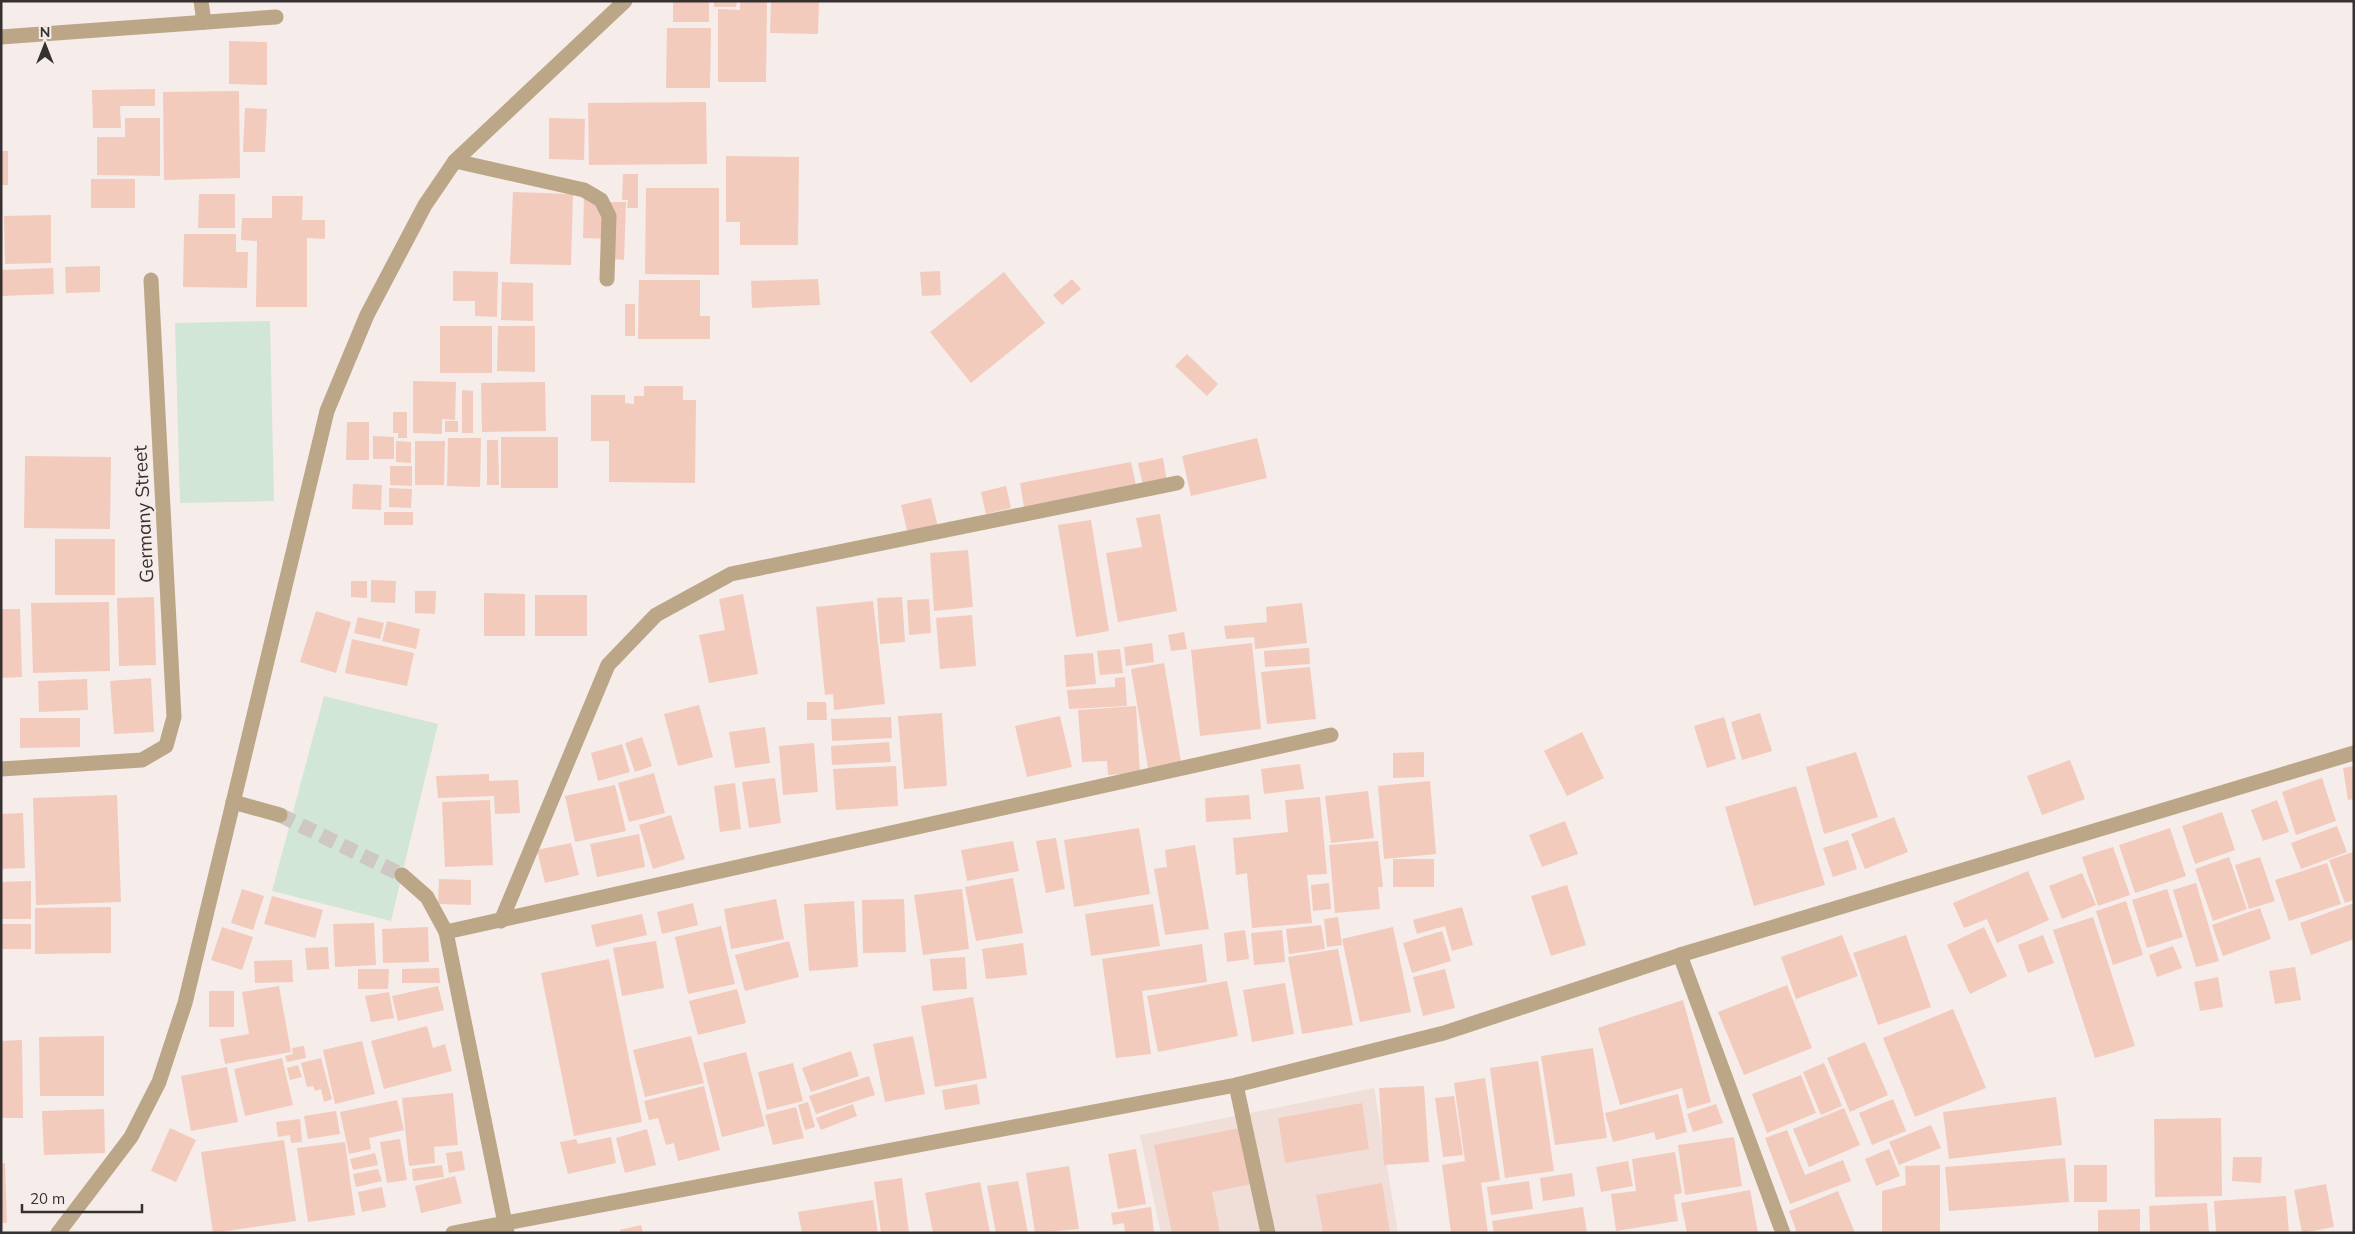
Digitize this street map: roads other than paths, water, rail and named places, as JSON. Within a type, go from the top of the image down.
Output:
[{"type":"street","points":[[201,1],[204,22]]},
{"type":"street","points":[[58,1233],[131,1137],[159,1082],[186,1003],[327,411],[367,315],[426,205],[455,161],[625,1]]},
{"type":"street","points":[[1,37],[276,17]]},
{"type":"street","points":[[455,161],[584,190],[601,200],[609,216],[607,279]]},
{"type":"street","name":"Germany Street","points":[[1,769],[142,760],[166,746],[174,717],[151,280]]},
{"type":"street","points":[[501,921],[608,665],[656,615],[731,574],[1177,483]]},
{"type":"street","points":[[446,932],[1331,735]]},
{"type":"street","points":[[453,1233],[506,1228],[1236,1085],[1444,1033],[1680,955],[2354,754]]},
{"type":"street","points":[[233,802],[280,815]]},
{"type":"street","points":[[402,875],[427,897],[446,932],[506,1228]]},
{"type":"street","points":[[1680,955],[1783,1233]]},
{"type":"street","points":[[1236,1085],[1268,1233]]},
{"type":"tunnel","points":[[280,815],[402,875]]}]
